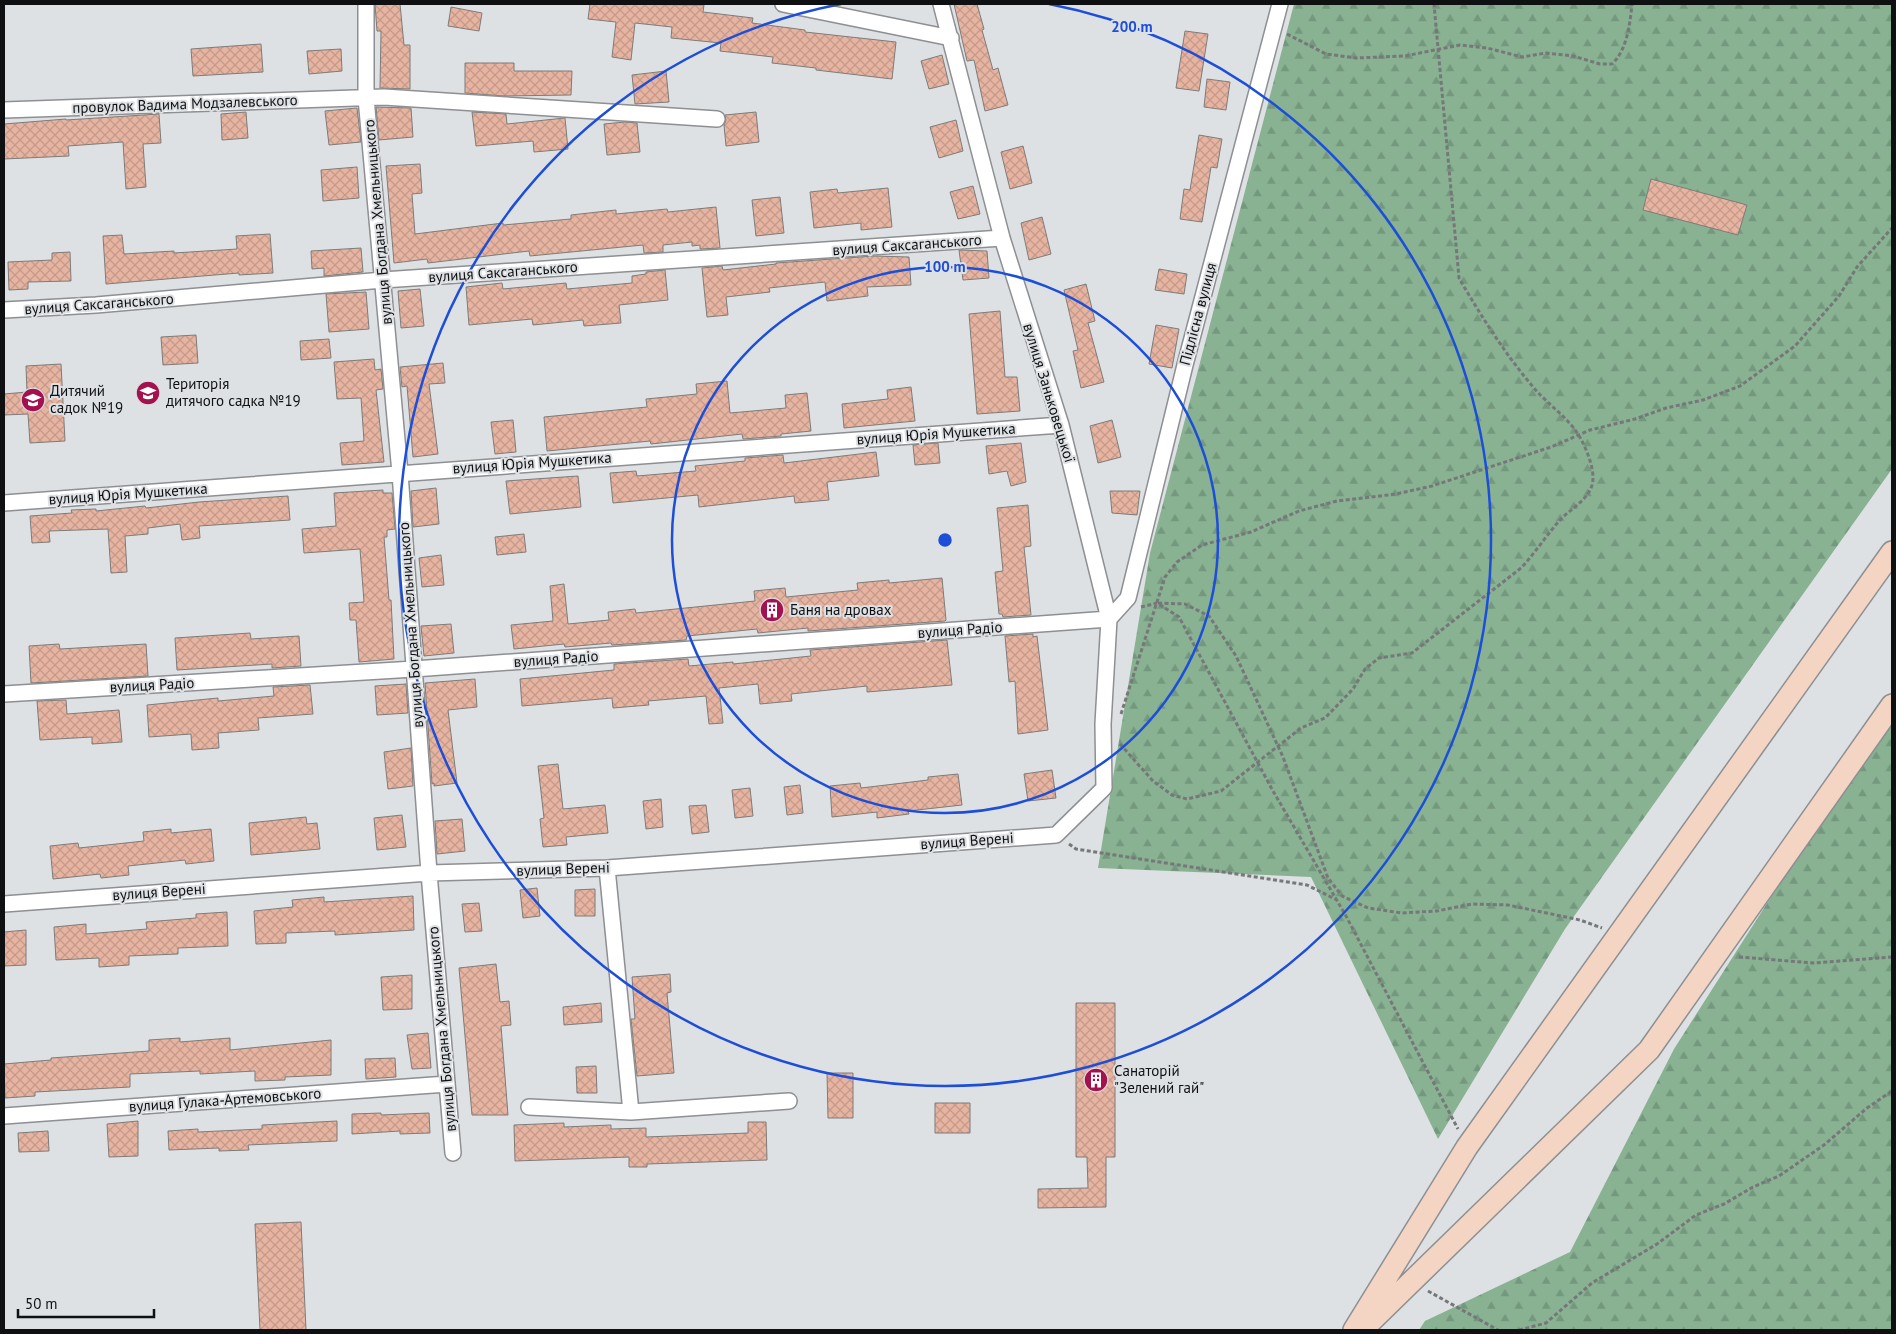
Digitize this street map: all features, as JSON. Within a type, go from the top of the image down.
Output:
[{"type":"main road","points":[[1354,1330],[1467,1147],[1892,552]]},
{"type":"main road","points":[[1362,1330],[1649,1050],[1892,705]]},
{"type":"street","name":"вулиця Богдана Хмельницького","points":[[366,4],[366,98],[400,473],[429,873],[453,1153]]},
{"type":"street","points":[[783,4],[951,38]]},
{"type":"street","name":"вулиця Заньковецької","points":[[941,4],[1002,238],[1061,425],[1108,619],[1103,724],[1104,788],[1056,835]]},
{"type":"street","name":"Підлісна вулиця","points":[[1108,619],[1128,598],[1185,365],[1280,4]]},
{"type":"street","name":"вулиця Богдана Хмельницького","points":[[366,98],[384,97],[717,119]]},
{"type":"street","name":"провулок Вадима Модзалевського","points":[[4,110],[366,98]]},
{"type":"street","name":"вулиця Саксаганського","points":[[4,310],[96,306],[383,280],[1002,238]]},
{"type":"street","name":"вулиця Юрія Мушкетика","points":[[4,503],[1061,425]]},
{"type":"street","name":"вулиця Радіо","points":[[4,694],[414,669],[1108,619]]},
{"type":"street","name":"вулиця Верені","points":[[4,904],[429,873],[607,868],[1056,835]]},
{"type":"street","points":[[607,868],[631,1112]]},
{"type":"street","name":"вулиця Гулака-Артемовського","points":[[4,1116],[447,1084]]},
{"type":"street","points":[[529,1107],[631,1112],[789,1101]]},
{"type":"path","points":[[1103,724],[1153,781],[1172,795],[1187,798],[1221,791],[1301,728],[1325,718],[1353,690],[1365,669],[1380,658],[1412,653],[1521,568],[1556,525],[1579,504],[1592,488],[1593,476],[1589,458],[1578,435],[1568,420],[1544,400],[1528,382],[1481,315],[1459,278],[1434,4]]},
{"type":"path","points":[[1274,27],[1326,54],[1356,58],[1405,56],[1460,45],[1487,48],[1522,57],[1546,52],[1573,56],[1600,64],[1612,64],[1619,57],[1630,24],[1632,4]]},
{"type":"path","points":[[1120,718],[1165,577],[1177,562],[1202,545],[1251,532],[1300,511],[1337,501],[1396,494],[1432,486],[1550,448],[1590,430],[1635,419],[1666,408],[1703,400],[1740,386],[1795,346],[1839,296],[1857,268],[1892,228]]},
{"type":"path","points":[[1157,603],[1179,617],[1257,761],[1337,900],[1467,1147]]},
{"type":"path","points":[[1138,608],[1157,603],[1185,604],[1209,616],[1236,656],[1277,746],[1328,878],[1342,896],[1368,908],[1402,913],[1437,911],[1472,904],[1508,906],[1580,920],[1619,934]]},
{"type":"path","points":[[1120,736],[1127,751]]},
{"type":"path","points":[[1056,835],[1076,849],[1307,884],[1337,900]]},
{"type":"path","points":[[1716,954],[1814,962],[1892,957]]},
{"type":"path","points":[[1519,1330],[1546,1323],[1592,1283],[1657,1244],[1696,1215],[1724,1204],[1753,1187],[1779,1176],[1892,1091]]},
{"type":"path","points":[[1413,1282],[1498,1330]]},
{"type":"green space","points":[[1294,4],[1892,4],[1892,469],[1565,929],[1438,1139],[1311,877],[1098,868],[1150,553]]},
{"type":"green space","points":[[1892,719],[1892,1330],[1419,1330],[1425,1321],[1570,1252],[1674,1049],[1840,789]]},
{"type":"building","points":[[375,4],[400,4],[404,45],[410,45],[410,89],[380,88],[381,31],[377,31]]},
{"type":"building","points":[[590,4],[704,5],[703,12],[753,18],[752,23],[805,30],[805,32],[896,42],[892,79],[772,63],[773,57],[720,51],[721,43],[671,38],[672,27],[635,23],[631,60],[612,57],[616,22],[588,19]]},
{"type":"building","points":[[954,4],[977,4],[993,70],[998,68],[1008,105],[985,111],[974,60],[967,61]]},
{"type":"building","points":[[451,7],[482,13],[479,31],[448,26]]},
{"type":"building","points":[[1185,31],[1208,34],[1199,91],[1176,88]]},
{"type":"building","points":[[261,44],[263,72],[193,76],[191,49]]},
{"type":"building","points":[[341,49],[342,71],[309,74],[307,51]]},
{"type":"building","points":[[942,55],[949,84],[929,89],[921,61]]},
{"type":"building","points":[[465,63],[514,63],[514,71],[572,71],[571,95],[504,96],[465,93]]},
{"type":"building","points":[[666,71],[669,102],[635,104],[632,75]]},
{"type":"building","points":[[1207,79],[1230,82],[1226,110],[1204,107]]},
{"type":"building","points":[[376,107],[411,108],[413,137],[379,140]]},
{"type":"building","points":[[357,108],[361,142],[329,145],[325,111]]},
{"type":"building","points":[[246,112],[248,138],[222,140],[221,114]]},
{"type":"building","points":[[472,112],[506,114],[507,124],[565,118],[568,149],[534,152],[533,141],[476,146]]},
{"type":"building","points":[[756,112],[759,142],[726,146],[725,115]]},
{"type":"building","points":[[159,114],[161,143],[143,144],[146,187],[126,189],[123,142],[68,146],[69,156],[4,159],[4,124]]},
{"type":"building","points":[[956,120],[963,151],[939,158],[930,127]]},
{"type":"building","points":[[637,123],[640,152],[607,155],[604,124]]},
{"type":"building","points":[[1199,135],[1222,139],[1217,168],[1211,167],[1202,222],[1180,219],[1184,189],[1190,190]]},
{"type":"building","points":[[1023,146],[1032,183],[1010,189],[1001,152]]},
{"type":"building","points":[[420,164],[422,193],[412,194],[415,234],[503,223],[503,225],[571,219],[571,215],[616,210],[616,214],[667,209],[668,212],[716,207],[720,248],[700,249],[700,245],[692,246],[692,242],[663,245],[663,252],[644,253],[643,245],[530,256],[529,251],[428,263],[427,259],[394,263],[386,166]]},
{"type":"building","points":[[357,167],[359,198],[323,201],[321,170]]},
{"type":"building","points":[[1651,179],[1747,205],[1738,235],[1643,210]]},
{"type":"building","points":[[973,186],[980,214],[958,219],[950,192]]},
{"type":"building","points":[[888,188],[892,227],[861,230],[861,223],[814,228],[810,192],[837,189],[838,193]]},
{"type":"building","points":[[780,197],[784,233],[756,236],[752,200]]},
{"type":"building","points":[[1042,217],[1051,254],[1029,260],[1021,223]]},
{"type":"building","points":[[270,234],[273,273],[239,275],[239,273],[106,284],[103,236],[122,235],[124,254],[237,249],[236,236]]},
{"type":"building","points":[[361,248],[363,272],[324,276],[324,268],[312,269],[311,251]]},
{"type":"building","points":[[959,250],[987,251],[989,278],[963,280]]},
{"type":"building","points":[[70,252],[71,281],[28,282],[28,289],[9,290],[8,262],[52,260],[52,253]]},
{"type":"building","points":[[874,256],[909,257],[911,285],[867,287],[868,296],[827,301],[825,282],[769,288],[770,292],[726,297],[728,315],[707,317],[702,268],[722,266],[723,270],[776,263]]},
{"type":"building","points":[[1159,269],[1187,274],[1184,294],[1155,290]]},
{"type":"building","points":[[665,270],[668,300],[619,305],[621,323],[584,326],[583,320],[533,325],[532,319],[469,325],[466,287],[502,283],[503,289],[566,283],[567,289],[632,283],[632,276]]},
{"type":"building","points":[[1086,284],[1095,321],[1088,323],[1104,382],[1081,388],[1073,351],[1078,350],[1064,290]]},
{"type":"building","points":[[420,289],[424,326],[401,328],[398,291]]},
{"type":"building","points":[[366,292],[369,329],[329,332],[326,294]]},
{"type":"building","points":[[1000,311],[1005,377],[1017,377],[1020,411],[977,414],[969,314]]},
{"type":"building","points":[[1156,325],[1179,329],[1172,368],[1149,364]]},
{"type":"building","points":[[196,335],[198,363],[163,365],[161,337]]},
{"type":"building","points":[[329,339],[331,358],[301,360],[300,341]]},
{"type":"building","points":[[374,359],[375,370],[381,369],[383,389],[376,390],[384,462],[342,465],[340,443],[364,441],[361,398],[337,399],[334,362]]},
{"type":"building","points":[[443,363],[445,383],[429,384],[438,454],[413,457],[407,386],[402,387],[400,367]]},
{"type":"building","name":"Дитячий садок №19","points":[[61,364],[65,441],[30,443],[28,414],[4,415],[4,394],[27,392],[26,366]]},
{"type":"building","points":[[727,381],[730,413],[786,408],[785,395],[807,393],[811,431],[743,439],[742,434],[651,444],[650,441],[547,451],[544,417],[647,407],[646,399],[697,394],[696,384]]},
{"type":"building","points":[[911,387],[915,421],[844,428],[842,404],[888,399],[887,390]]},
{"type":"building","points":[[513,420],[516,452],[495,454],[491,422]]},
{"type":"building","points":[[1112,420],[1121,457],[1098,463],[1090,426]]},
{"type":"building","points":[[938,443],[940,463],[915,465],[913,445]]},
{"type":"building","points":[[1021,443],[1026,482],[1011,486],[1007,471],[989,474],[986,446]]},
{"type":"building","points":[[876,452],[879,476],[827,482],[829,500],[795,503],[794,496],[699,507],[698,495],[613,503],[610,473],[636,471],[637,476],[696,471],[695,466],[745,461],[745,458],[783,455],[784,463]]},
{"type":"building","points":[[578,476],[581,507],[510,514],[506,481]]},
{"type":"building","points":[[436,488],[439,524],[413,527],[411,491]]},
{"type":"building","points":[[383,490],[383,493],[392,493],[395,529],[387,530],[387,537],[384,537],[389,600],[391,600],[394,659],[359,662],[356,620],[350,620],[349,603],[364,602],[360,549],[304,553],[302,529],[336,526],[334,493]]},
{"type":"building","points":[[1110,491],[1140,491],[1137,515],[1112,513]]},
{"type":"building","points":[[288,496],[290,520],[199,526],[200,538],[182,540],[180,524],[148,528],[148,534],[125,536],[127,572],[111,573],[108,529],[49,531],[50,542],[32,543],[30,516],[72,513],[71,510],[96,509],[96,511],[145,506],[146,508],[199,502]]},
{"type":"building","points":[[1028,505],[1031,546],[1024,547],[1031,615],[1003,617],[1002,614],[999,614],[995,572],[1003,571],[997,508]]},
{"type":"building","points":[[524,534],[526,552],[497,555],[495,537]]},
{"type":"building","points":[[441,555],[444,585],[422,587],[419,558]]},
{"type":"building","points":[[942,578],[945,621],[808,631],[808,628],[758,633],[757,629],[687,636],[686,640],[565,647],[564,644],[514,649],[511,625],[553,621],[550,586],[564,584],[568,624],[609,620],[608,612],[635,609],[636,613],[755,601],[754,591],[785,588],[786,597],[858,590],[857,583],[889,580],[889,583]]},
{"type":"building","points":[[451,624],[454,653],[424,656],[421,626]]},
{"type":"building","points":[[250,633],[251,639],[299,636],[301,666],[272,668],[272,664],[177,670],[175,638]]},
{"type":"building","points":[[1033,634],[1033,637],[1037,636],[1048,730],[1018,734],[1015,681],[1009,682],[1005,636]]},
{"type":"building","points":[[947,640],[952,685],[867,692],[867,686],[791,694],[792,701],[760,704],[758,684],[719,688],[723,723],[709,724],[706,696],[648,701],[649,705],[613,708],[612,698],[522,706],[520,679],[614,670],[614,664],[688,659],[689,666],[733,662],[733,664],[811,656],[810,650]]},
{"type":"building","points":[[59,644],[60,649],[146,644],[148,676],[31,683],[29,646]]},
{"type":"building","points":[[475,679],[477,707],[448,710],[457,783],[434,786],[434,783],[432,784],[425,683]]},
{"type":"building","points":[[406,684],[408,713],[377,715],[375,686]]},
{"type":"building","points":[[310,685],[313,714],[258,718],[259,730],[218,733],[219,748],[192,750],[191,734],[149,737],[147,705],[218,698],[218,701],[274,696],[273,687]]},
{"type":"building","points":[[66,700],[67,714],[119,710],[122,742],[92,744],[92,737],[40,740],[37,701]]},
{"type":"building","points":[[411,748],[413,786],[388,789],[384,752]]},
{"type":"building","points":[[558,764],[563,809],[605,805],[608,833],[566,837],[567,845],[543,847],[540,819],[544,818],[538,766]]},
{"type":"building","points":[[1052,770],[1056,798],[1028,801],[1024,774]]},
{"type":"building","points":[[958,774],[962,805],[908,811],[909,814],[877,818],[877,812],[832,817],[830,786],[860,783],[861,788],[928,780],[928,777]]},
{"type":"building","points":[[800,785],[803,813],[787,815],[784,787]]},
{"type":"building","points":[[750,788],[753,816],[735,818],[732,790]]},
{"type":"building","points":[[661,799],[663,827],[646,829],[643,801]]},
{"type":"building","points":[[706,805],[709,832],[692,834],[689,806]]},
{"type":"building","points":[[402,815],[406,847],[377,850],[374,818]]},
{"type":"building","points":[[306,817],[307,824],[317,823],[320,849],[251,855],[249,823]]},
{"type":"building","points":[[462,819],[465,851],[437,854],[435,821]]},
{"type":"building","points":[[171,829],[171,833],[211,829],[214,861],[186,864],[185,860],[128,866],[129,875],[101,878],[100,874],[53,879],[50,846],[78,843],[79,848],[144,841],[143,832]]},
{"type":"building","points":[[537,888],[540,916],[523,918],[520,890]]},
{"type":"building","points":[[595,889],[595,916],[575,916],[575,890]]},
{"type":"building","points":[[413,896],[414,930],[335,935],[335,931],[286,933],[286,943],[256,944],[254,911],[293,907],[292,900],[324,897],[324,902]]},
{"type":"building","points":[[479,903],[482,931],[465,932],[462,904]]},
{"type":"building","points":[[227,912],[228,946],[178,948],[178,954],[129,956],[129,965],[99,967],[99,958],[56,960],[54,927],[86,924],[86,934],[147,929],[146,922],[196,918],[196,914]]},
{"type":"building","points":[[26,930],[26,965],[4,966],[4,932]]},
{"type":"building","points":[[496,964],[500,1002],[509,1001],[511,1025],[501,1026],[508,1115],[472,1115],[459,968]]},
{"type":"building","points":[[670,974],[671,992],[667,993],[674,1073],[637,1076],[631,1019],[635,1019],[632,977]]},
{"type":"building","points":[[412,975],[412,1009],[383,1010],[381,977]]},
{"type":"building","points":[[601,1003],[602,1022],[564,1025],[563,1007]]},
{"type":"building","name":"Санаторій \"Зелений гай\"","points":[[1076,1003],[1115,1003],[1115,1157],[1106,1157],[1106,1207],[1038,1208],[1038,1189],[1088,1188],[1087,1157],[1076,1157]]},
{"type":"building","points":[[428,1033],[431,1068],[412,1069],[407,1035]]},
{"type":"building","points":[[180,1038],[180,1042],[230,1038],[230,1050],[331,1040],[331,1075],[285,1077],[285,1080],[255,1081],[255,1071],[200,1074],[200,1071],[130,1074],[130,1087],[35,1092],[35,1096],[5,1098],[4,1064],[51,1060],[51,1058],[149,1051],[149,1040]]},
{"type":"building","points":[[395,1058],[396,1077],[366,1079],[365,1059]]},
{"type":"building","points":[[596,1066],[597,1093],[577,1093],[576,1067]]},
{"type":"building","points":[[827,1073],[853,1073],[853,1118],[828,1118]]},
{"type":"building","points":[[935,1103],[970,1103],[970,1133],[935,1133]]},
{"type":"building","points":[[381,1113],[381,1115],[429,1113],[430,1133],[400,1134],[400,1131],[352,1134],[352,1114]]},
{"type":"building","points":[[138,1121],[138,1156],[109,1157],[107,1124]]},
{"type":"building","points":[[337,1121],[337,1141],[248,1145],[249,1150],[219,1151],[219,1148],[169,1150],[168,1131],[198,1129],[198,1132],[262,1129],[262,1125]]},
{"type":"building","points":[[748,1122],[766,1122],[767,1160],[647,1164],[647,1167],[629,1167],[629,1157],[515,1161],[514,1125],[564,1123],[564,1127],[611,1125],[611,1129],[646,1128],[646,1137],[748,1133]]},
{"type":"building","points":[[48,1131],[49,1151],[19,1152],[18,1133]]},
{"type":"building","points":[[301,1222],[306,1330],[260,1330],[255,1224]]},
{"type":"place","name":"Територія дитячого садка №19","points":[[148,393]]},
{"type":"place","name":"Дитячий садок №19","points":[[33,400]]},
{"type":"place","name":"Баня на дровах","points":[[772,610]]},
{"type":"place","name":"Санаторій \"Зелений гай\"","points":[[1096,1080]]}]
